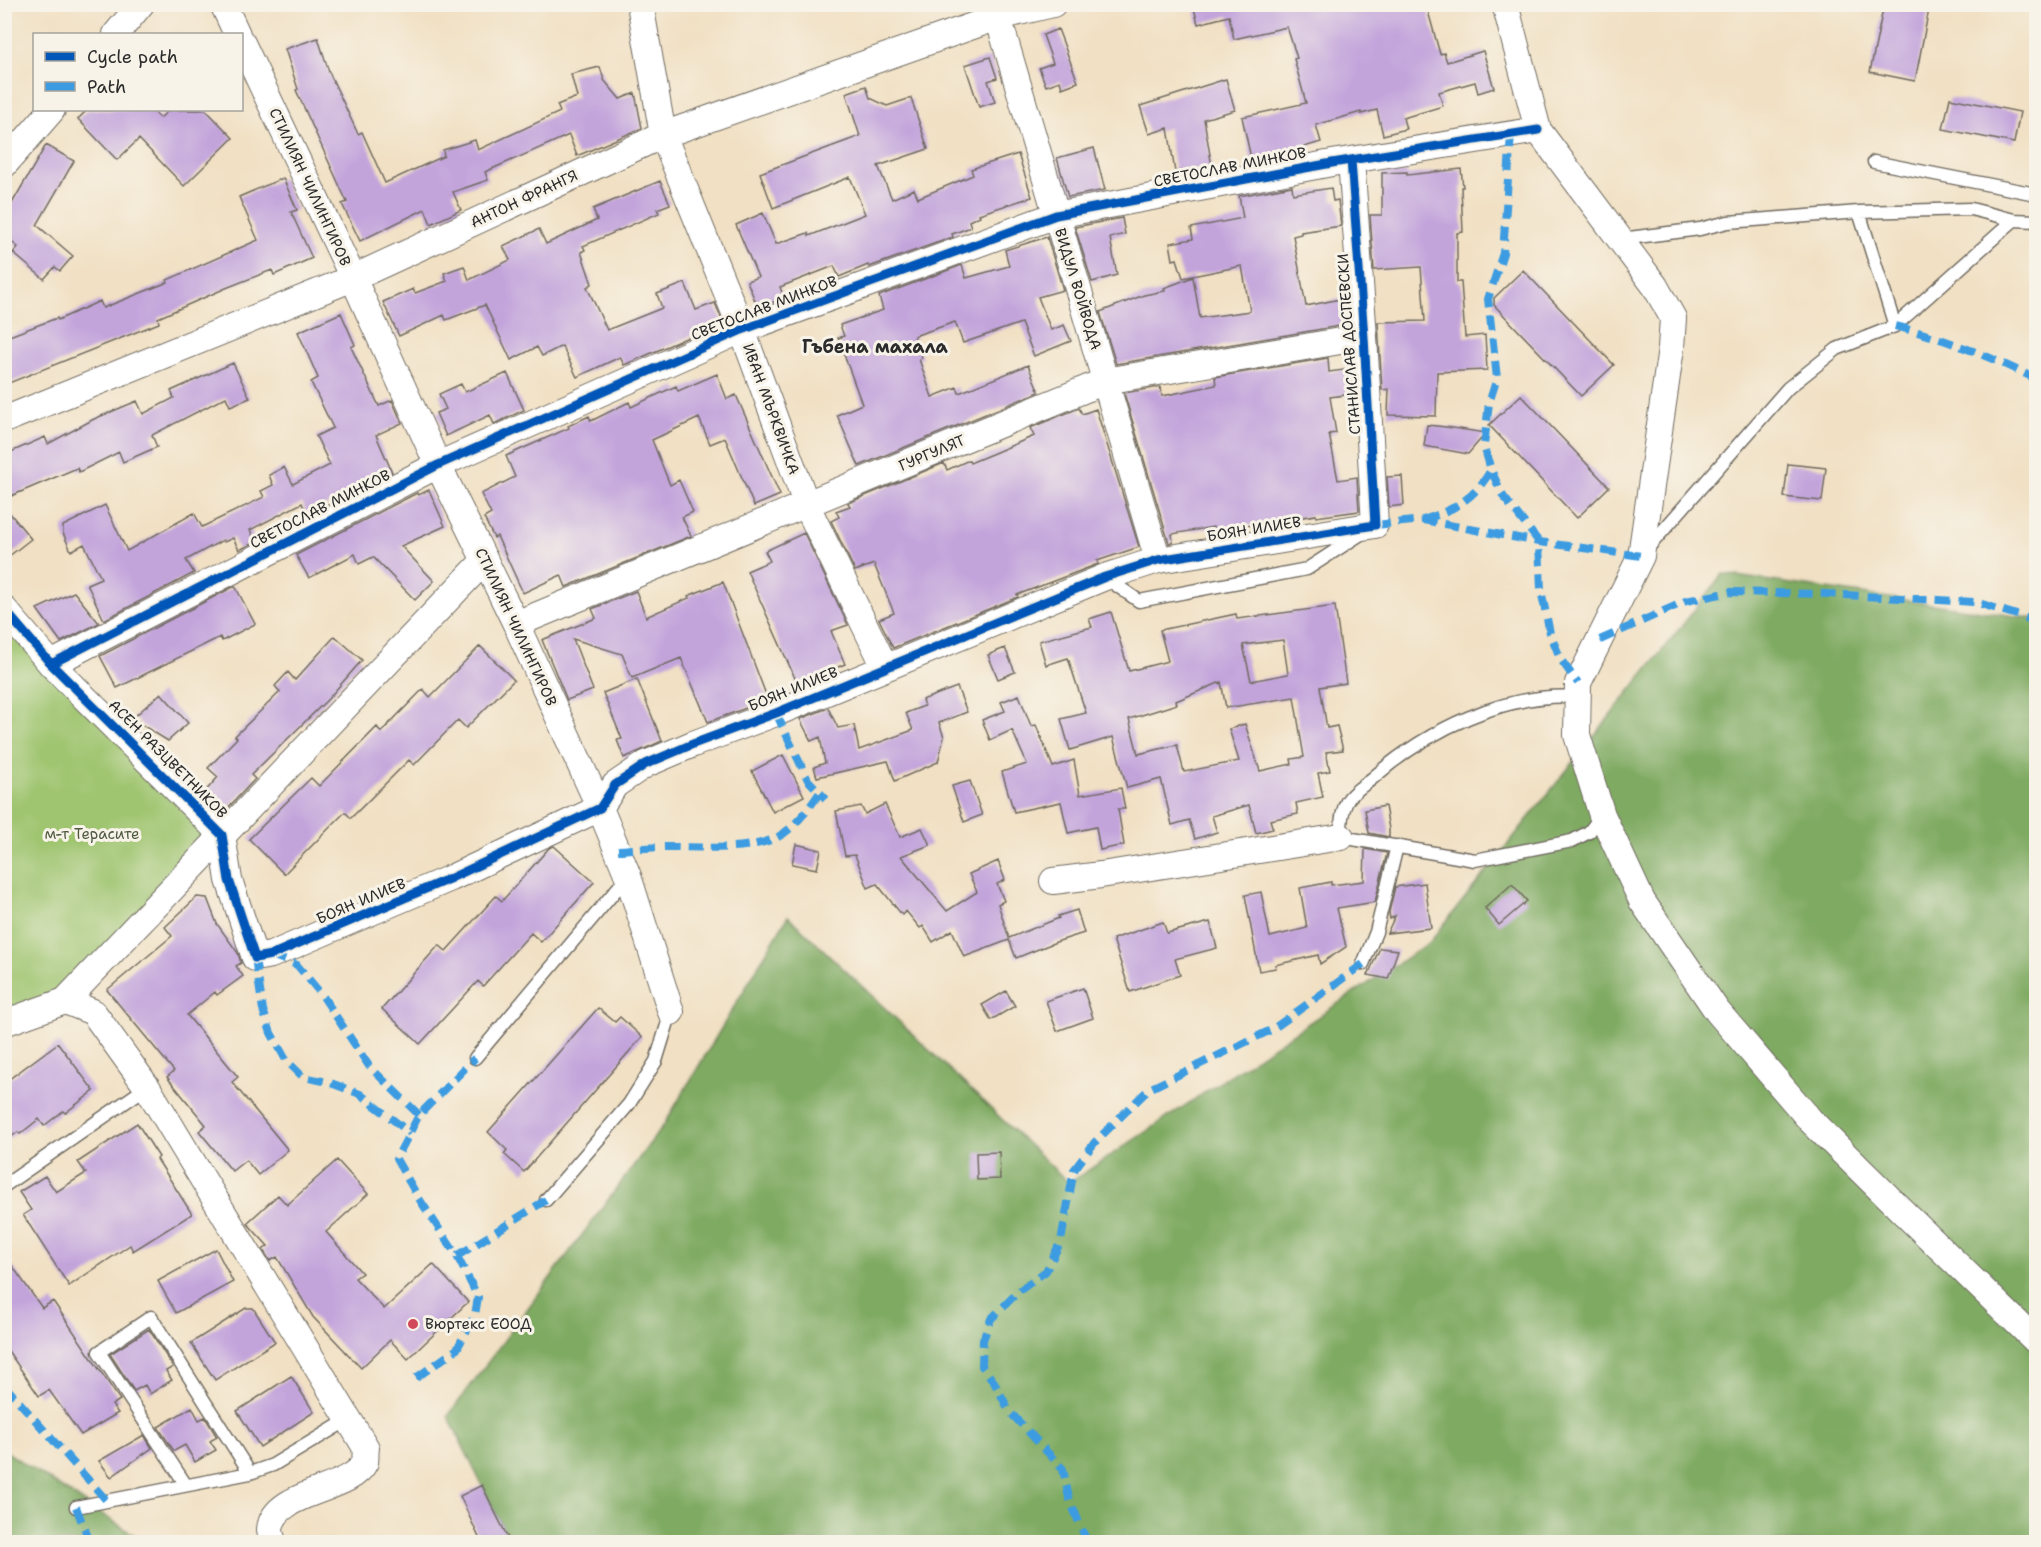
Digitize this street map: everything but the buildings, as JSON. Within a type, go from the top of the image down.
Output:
[{"type":"street","points":[[117,33],[141,4]]},
{"type":"street","points":[[223,4],[237,33]]},
{"type":"street","name":"ИВАН МЪРКВИЧКА","points":[[640,4],[663,135],[742,330],[807,506],[885,667]]},
{"type":"street","name":"АНТОН ФРАНГЯ","points":[[4,420],[353,278],[663,135],[998,17],[1053,4]]},
{"type":"street","points":[[1506,4],[1538,130],[1621,238],[1655,286],[1673,318],[1671,348],[1641,556],[1578,683],[1576,735],[1602,815],[1642,902],[1717,1011],[1811,1121],[2037,1341]]},
{"type":"street","name":"ВИДУЛ ВОЙВОДА","points":[[998,17],[1158,560]]},
{"type":"street","name":"СТИЛИЯН ЧИЛИНГИРОВ","points":[[243,45],[438,465],[516,624],[600,808],[628,876],[671,1012]]},
{"type":"street","points":[[4,165],[51,111]]},
{"type":"street","name":"СВЕТОСЛАВ МИНКОВ","points":[[51,664],[438,465],[742,330],[1056,215],[1351,160],[1538,130]]},
{"type":"street","name":"СТАНИСЛАВ ДОСПЕВСКИ","points":[[1351,160],[1375,525]]},
{"type":"street","name":"ГУРГУЛЯТ","points":[[516,624],[807,506],[1105,381],[1364,337]]},
{"type":"street","name":"БОЯН ИЛИЕВ","points":[[255,958],[271,955],[451,878],[600,808],[615,785],[646,764],[776,713],[1105,577],[1158,560],[1375,525]]},
{"type":"street","points":[[4,1023],[65,1001],[485,560]]},
{"type":"street","name":"АСЕН РАЗЦВЕТНИКОВ","points":[[4,609],[51,664],[222,835],[228,880],[255,958]]},
{"type":"street","points":[[1053,881],[1341,837]]},
{"type":"street","points":[[65,1001],[93,1012],[147,1087],[366,1448],[365,1461],[354,1475],[301,1497],[277,1512],[270,1529],[273,1542]]},
{"type":"lane","points":[[1874,162],[2037,194]]},
{"type":"lane","points":[[1621,238],[1700,229],[1728,222],[1859,213],[1971,209],[2014,220],[2037,221]]},
{"type":"lane","points":[[1859,213],[1895,326]]},
{"type":"lane","points":[[1641,556],[1788,388],[1837,349],[1895,326],[2014,220]]},
{"type":"lane","points":[[1105,577],[1139,601],[1307,569],[1375,525]]},
{"type":"lane","points":[[1577,697],[1555,696],[1492,708],[1446,727],[1389,763],[1348,799],[1341,818],[1341,837],[1475,860],[1572,841],[1589,832],[1602,815]]},
{"type":"lane","points":[[1363,964],[1376,932],[1397,846]]},
{"type":"lane","points":[[475,1058],[628,876]]},
{"type":"lane","name":"СТИЛИЯН ЧИЛИНГИРОВ","points":[[546,1200],[629,1104],[657,1061],[671,1012]]},
{"type":"lane","points":[[4,1186],[147,1087]]},
{"type":"lane","points":[[186,1485],[99,1352],[151,1317],[250,1473]]},
{"type":"lane","points":[[76,1506],[250,1473],[273,1465],[349,1419]]},
{"type":"green space","points":[[1723,574],[2036,619],[2036,1542],[510,1542],[448,1416],[665,1123],[788,916],[1069,1183],[1430,942]]},
{"type":"green space","name":"м-т Терасите","points":[[5,615],[213,833],[60,997],[5,1018]]},
{"type":"green space","points":[[5,1451],[145,1542],[5,1542]]},
{"type":"marked path","points":[[1511,134],[1503,253],[1488,299],[1497,378],[1489,403],[1484,446],[1491,470],[1503,496],[1539,542],[1541,590],[1550,633],[1561,660],[1578,683]]},
{"type":"marked path","points":[[1895,326],[1967,349],[2036,379]]},
{"type":"marked path","points":[[1423,520],[1462,502],[1478,489],[1491,470]]},
{"type":"marked path","points":[[1375,525],[1423,520],[1539,542],[1641,556]]},
{"type":"marked path","points":[[1600,640],[1686,601],[1731,592],[1827,594],[1975,602],[2036,621]]},
{"type":"marked path","points":[[776,713],[808,780],[826,799]]},
{"type":"marked path","points":[[618,850],[663,847],[734,847],[771,840],[792,827],[820,792]]},
{"type":"marked path","points":[[271,955],[297,965],[322,995],[369,1066],[419,1115]]},
{"type":"marked path","points":[[255,958],[263,1010],[271,1033],[286,1060],[303,1077],[328,1082],[360,1094],[410,1133]]},
{"type":"marked path","points":[[1089,1542],[1069,1498],[1063,1469],[1010,1412],[994,1382],[982,1366],[983,1340],[991,1319],[1019,1291],[1046,1271],[1061,1241],[1074,1170],[1095,1142],[1149,1089],[1273,1029],[1363,964]]},
{"type":"marked path","points":[[416,1378],[457,1349],[475,1315],[478,1297],[457,1256],[396,1159],[419,1115],[475,1058]]},
{"type":"marked path","points":[[457,1256],[546,1200]]},
{"type":"marked path","points":[[4,1385],[107,1501]]},
{"type":"marked path","points":[[76,1507],[90,1542]]},
{"type":"cycle path","points":[[51,664],[438,465],[742,330],[1056,215],[1332,163],[1538,130]]},
{"type":"cycle path","points":[[4,609],[51,664],[222,835],[229,880],[255,958],[271,955],[451,878],[600,808],[615,785],[646,764],[776,713],[1105,577],[1158,560],[1375,525],[1351,160]]},
{"type":"place","name":"Вюртекс ЕООД","points":[[413,1324]]},
{"type":"district","name":"Гъбена махала","points":[[875,347]]}]
